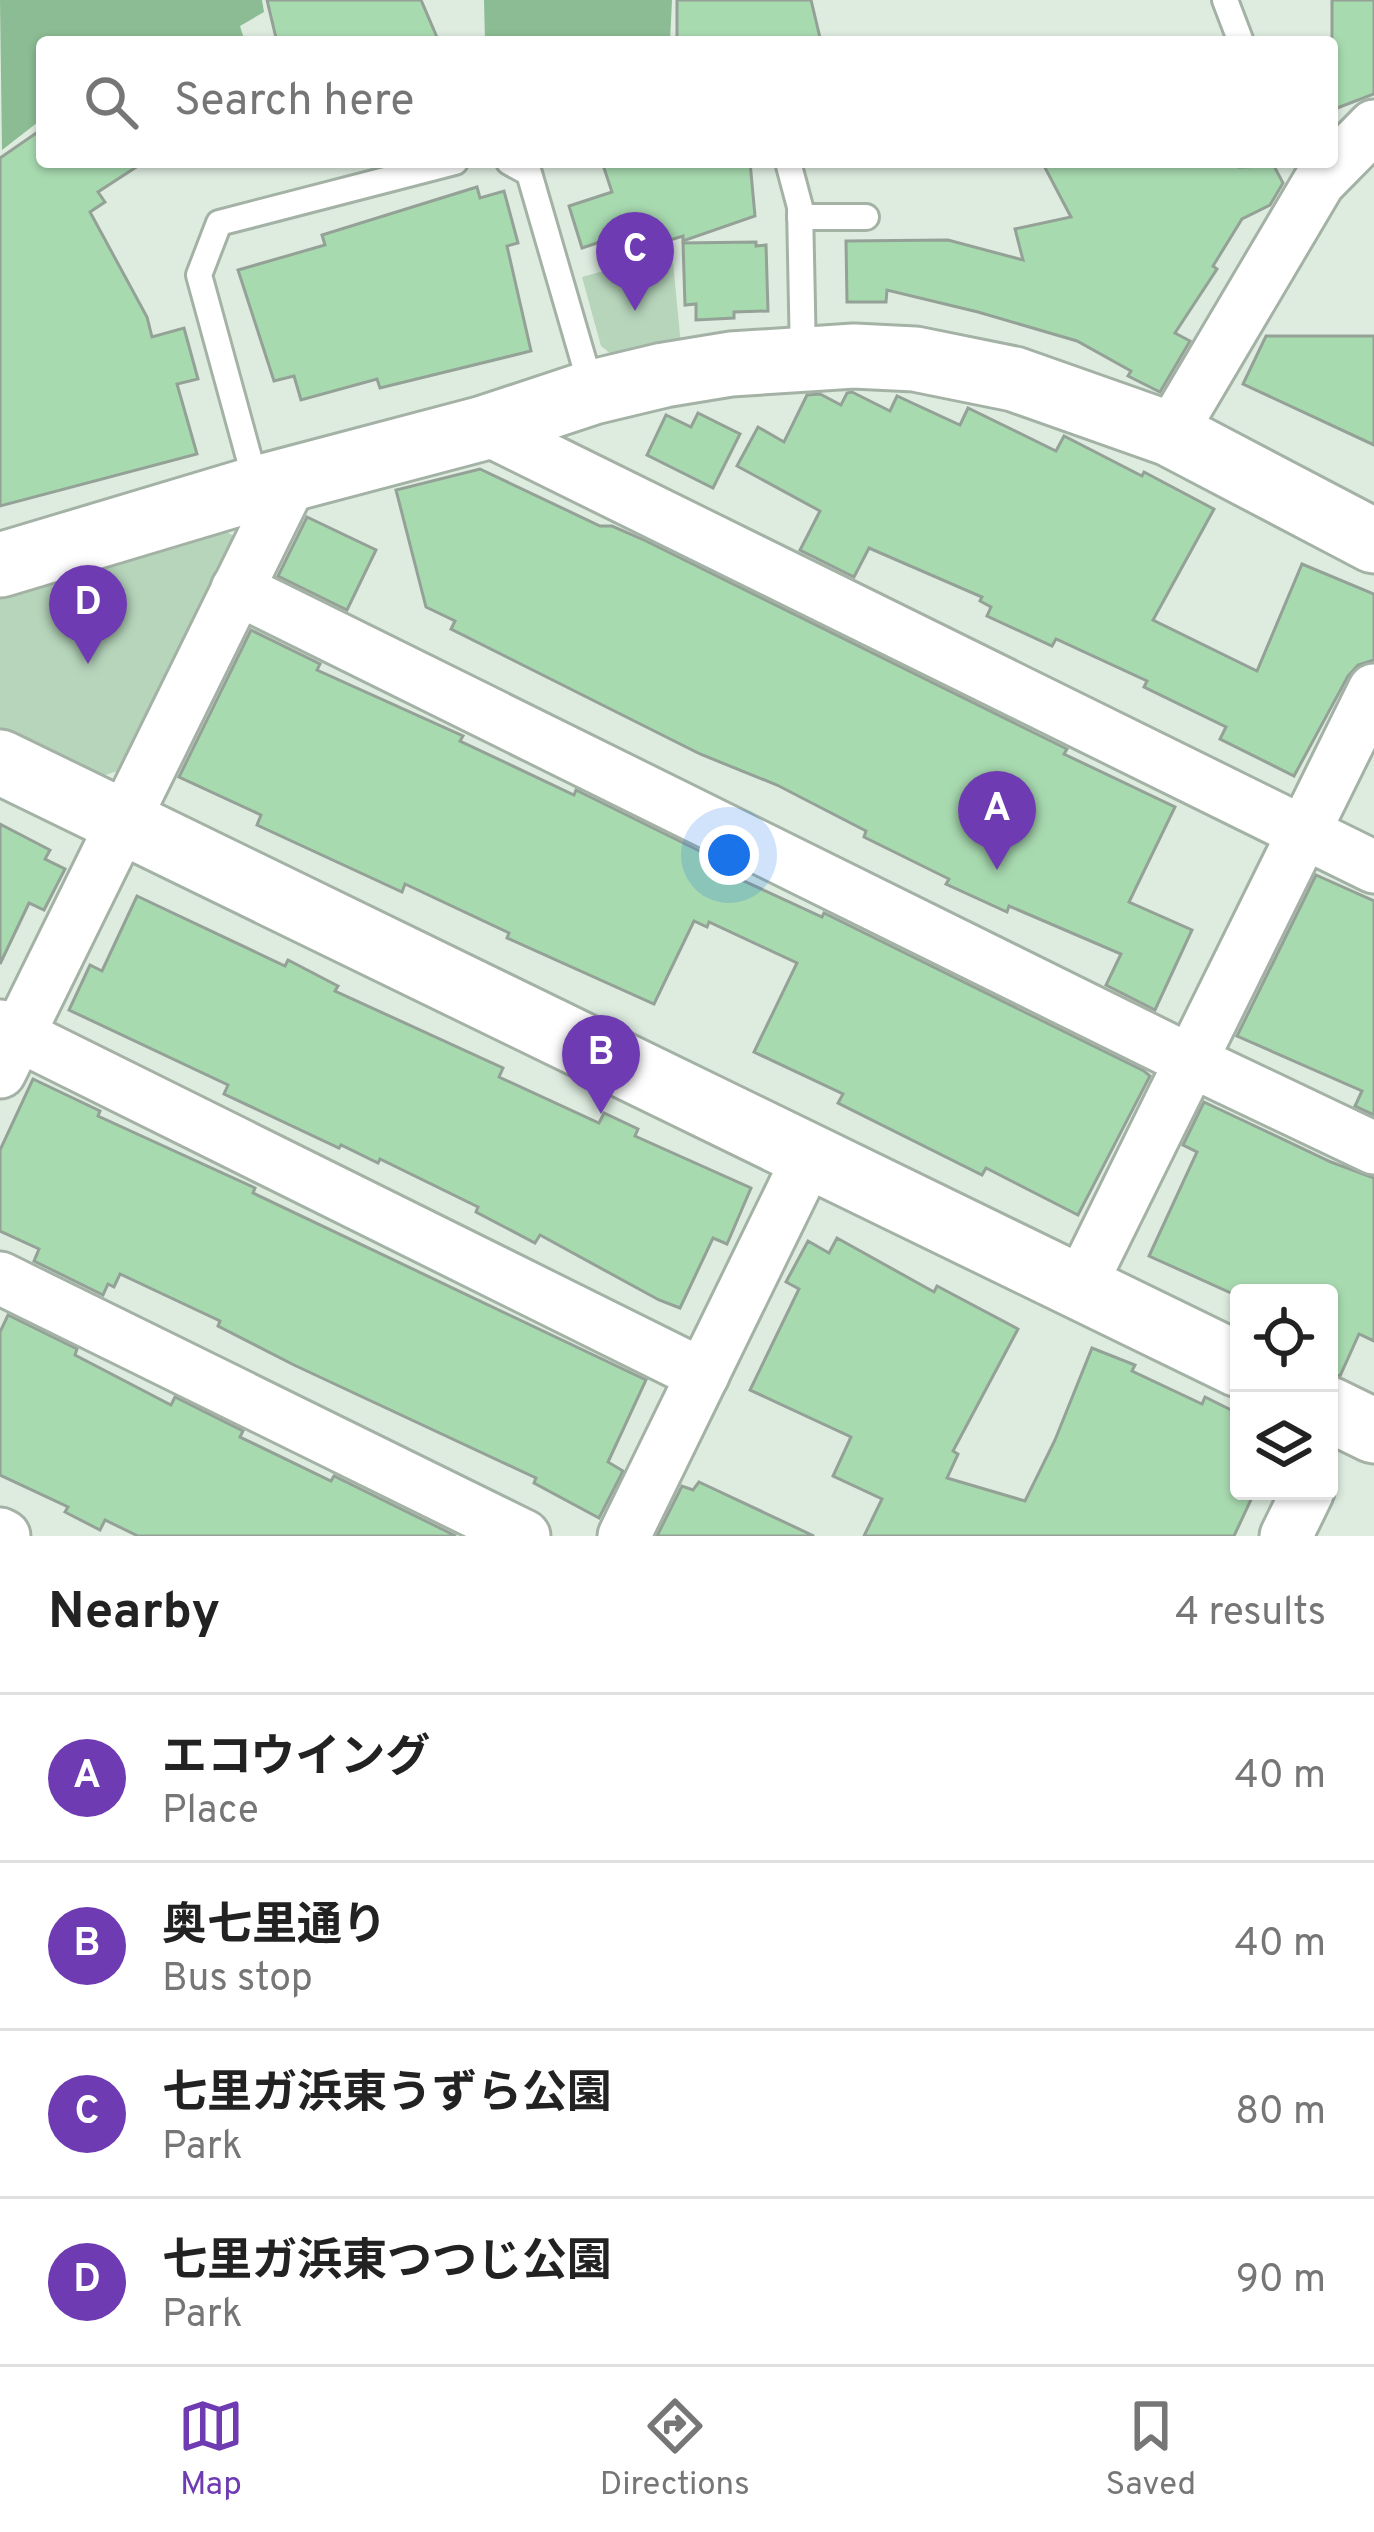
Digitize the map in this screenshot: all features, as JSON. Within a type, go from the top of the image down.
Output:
[{"type":"street","points":[[1338,153],[1374,126]]},
{"type":"street","points":[[1170,434],[1313,172]]},
{"type":"street","points":[[0,565],[274,483],[484,428],[593,392],[664,375],[803,358],[915,359],[1014,379],[1170,434],[1374,541]]},
{"type":"street","points":[[484,428],[1374,868]]},
{"type":"street","points":[[274,483],[237,589],[123,822],[6,1044],[703,1375]]},
{"type":"street","points":[[237,589],[1374,1148]]},
{"type":"street","points":[[1079,1288],[1374,690]]},
{"type":"street","points":[[0,762],[1230,1361]]},
{"type":"street","points":[[624,1536],[809,1156]]},
{"type":"street","points":[[0,1278],[524,1536]]},
{"type":"street","points":[[1286,1536],[1304,1500]]},
{"type":"lane","points":[[1225,0],[1238,36]]},
{"type":"lane","points":[[274,483],[199,274],[220,223],[372,172],[405,168]]},
{"type":"lane","points":[[520,168],[529,173],[593,392]]},
{"type":"lane","points":[[789,168],[800,217],[803,358]]},
{"type":"lane","points":[[800,217],[866,217]]},
{"type":"green space","points":[[0,0],[262,0],[264,12],[240,26],[243,36],[36,36],[36,124],[2,150]]},
{"type":"green space","points":[[484,0],[672,0],[670,36],[485,36]]},
{"type":"green space","points":[[672,252],[681,345],[620,361],[601,346],[582,277]]},
{"type":"green space","points":[[225,531],[239,539],[126,768],[94,779],[0,733],[0,596]]},
{"type":"building","points":[[267,0],[421,0],[436,36],[276,36]]},
{"type":"building","points":[[677,0],[811,0],[820,36],[677,36]]},
{"type":"building","points":[[1332,0],[1374,0],[1374,94],[1338,108],[1338,36],[1332,36]]},
{"type":"building","points":[[36,133],[36,168],[135,168],[98,192],[105,202],[90,212],[147,317],[152,337],[184,328],[198,379],[177,384],[197,454],[0,506],[0,158]]},
{"type":"building","points":[[604,168],[751,168],[755,216],[683,241],[683,236],[611,258],[606,240],[582,248],[569,206],[612,192]]},
{"type":"building","points":[[1045,168],[1275,168],[1283,183],[1270,205],[1242,219],[1213,266],[1217,269],[1175,333],[1190,341],[1160,392],[1077,341],[978,312],[887,290],[886,302],[847,302],[846,241],[948,240],[1023,260],[1015,229],[1071,217]]},
{"type":"building","points":[[477,187],[480,198],[504,191],[518,243],[507,246],[531,351],[380,388],[377,379],[301,400],[294,376],[274,381],[238,270],[325,245],[322,235]]},
{"type":"building","points":[[756,242],[756,246],[766,245],[768,311],[696,320],[696,304],[685,305],[683,243]]},
{"type":"building","points":[[1266,336],[1374,336],[1374,445],[1243,384]]},
{"type":"building","points":[[852,392],[890,411],[897,396],[960,425],[968,408],[1056,451],[1064,436],[1214,509],[1153,620],[1257,671],[1302,564],[1374,594],[1374,660],[1358,665],[1348,676],[1294,776],[1220,739],[1226,727],[1144,687],[1147,681],[1056,639],[1052,646],[987,616],[991,607],[980,601],[982,597],[869,548],[854,577],[800,550],[820,511],[737,466],[758,427],[784,442],[807,395],[820,394],[841,405]]},
{"type":"building","points":[[698,413],[740,434],[713,488],[647,455],[666,415],[691,427]]},
{"type":"building","points":[[480,469],[600,526],[642,539],[1175,807],[1129,902],[1192,930],[1155,1010],[1106,985],[1121,954],[946,884],[949,879],[864,837],[866,831],[777,785],[700,754],[451,629],[455,621],[426,607],[396,490]]},
{"type":"building","points":[[307,517],[376,550],[347,610],[278,576]]},
{"type":"building","points":[[251,630],[320,664],[317,670],[463,736],[460,741],[574,795],[576,790],[734,868],[731,875],[822,917],[824,913],[1144,1071],[1150,1076],[1078,1215],[986,1168],[982,1175],[838,1103],[843,1094],[754,1052],[797,963],[709,922],[707,927],[694,921],[654,1004],[507,938],[509,933],[405,884],[402,892],[257,825],[261,815],[179,777]]},
{"type":"building","points":[[0,824],[50,850],[45,859],[65,869],[44,910],[29,903],[0,964]]},
{"type":"building","points":[[1316,875],[1374,901],[1374,1115],[1355,1106],[1362,1091],[1237,1036]]},
{"type":"building","points":[[137,896],[285,966],[288,960],[338,986],[335,991],[503,1068],[499,1077],[599,1123],[604,1113],[638,1129],[635,1136],[751,1188],[727,1244],[713,1238],[680,1308],[540,1235],[535,1243],[476,1212],[478,1207],[380,1159],[378,1163],[339,1148],[224,1094],[228,1085],[69,1010],[90,965],[102,971]]},
{"type":"building","points":[[33,1079],[100,1111],[98,1116],[255,1188],[253,1193],[646,1380],[608,1462],[623,1471],[599,1518],[534,1483],[536,1478],[294,1365],[218,1326],[220,1321],[120,1274],[103,1295],[34,1261],[39,1249],[0,1231],[0,1150]]},
{"type":"building","points":[[1204,1102],[1374,1178],[1374,1341],[1359,1334],[1340,1376],[1338,1284],[1230,1284],[1230,1293],[1149,1256],[1197,1152],[1183,1145]]},
{"type":"building","points":[[837,1238],[934,1292],[937,1286],[1018,1329],[953,1451],[958,1454],[947,1478],[1025,1501],[1092,1348],[1135,1365],[1132,1371],[1202,1404],[1205,1397],[1230,1410],[1230,1500],[1251,1500],[1234,1536],[864,1536],[882,1499],[833,1476],[851,1437],[750,1390],[799,1289],[786,1282],[808,1241],[829,1253]]},
{"type":"building","points":[[8,1315],[171,1405],[175,1397],[243,1431],[240,1437],[331,1481],[334,1476],[456,1536],[138,1536],[105,1520],[100,1530],[65,1512],[68,1507],[0,1475],[0,1332]]},
{"type":"building","points":[[699,1482],[814,1536],[657,1536],[682,1486],[693,1490]]},
{"type":"place","name":"七里ガ浜東うずら公園","points":[[635,311]]},
{"type":"place","name":"七里ガ浜東つつじ公園","points":[[88,664]]},
{"type":"place","name":"エコウイング","points":[[997,870]]},
{"type":"place","name":"奥七里通り","points":[[601,1114]]}]
